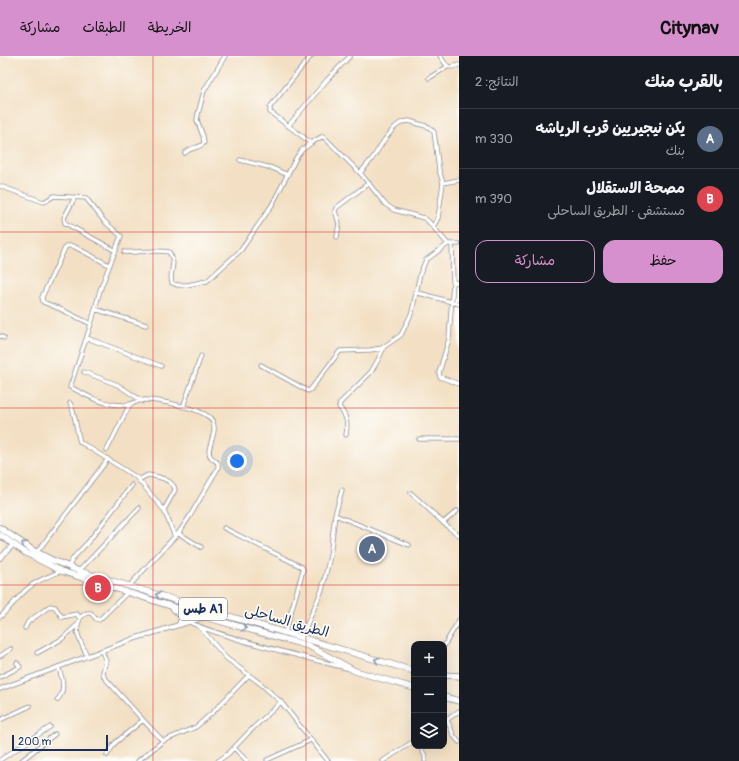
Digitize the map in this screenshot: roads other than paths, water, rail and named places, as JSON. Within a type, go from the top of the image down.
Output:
[{"type":"highway","name":"الطريق الساحلى","points":[[0,528],[37,552],[68,567],[129,589],[170,606],[308,646],[355,671],[411,687]]},
{"type":"highway","name":"الطريق الساحلى","points":[[0,535],[13,545],[43,563],[61,571],[285,633],[411,670]]},
{"type":"highway","points":[[170,606],[182,617],[180,624]]},
{"type":"highway","points":[[447,675],[459,676]]},
{"type":"highway","points":[[447,698],[459,701]]},
{"type":"street","points":[[185,152],[190,148],[201,146],[204,143],[197,120],[198,114],[204,91],[225,56]]},
{"type":"street","points":[[310,143],[270,112],[270,107],[311,56]]},
{"type":"street","points":[[288,126],[327,80],[350,56]]},
{"type":"street","points":[[440,56],[447,67]]},
{"type":"street","points":[[428,78],[447,67],[451,68],[459,65]]},
{"type":"street","points":[[360,173],[372,159],[385,138],[402,122],[409,121],[429,127],[434,132],[439,170],[443,183],[438,218],[433,227]]},
{"type":"street","points":[[124,252],[136,253],[160,250],[169,252],[173,257],[173,269],[170,279],[172,283],[176,285],[187,285],[206,281],[241,250],[272,205],[296,158],[310,143],[323,136],[360,173],[378,196],[389,207],[394,210],[424,218],[450,244],[453,282],[450,302],[449,339],[439,373],[440,376],[459,384]]},
{"type":"street","points":[[240,160],[272,168],[288,175]]},
{"type":"street","points":[[443,183],[459,180]]},
{"type":"street","points":[[337,236],[339,223],[335,211],[336,208],[369,183]]},
{"type":"street","points":[[0,186],[41,202],[44,202],[54,196],[83,197],[89,201],[104,221],[120,234],[121,239],[100,290],[87,338],[70,387],[99,401],[113,404],[130,404],[142,400],[169,403],[197,411],[211,418],[214,424],[214,430],[209,453],[218,464],[210,482],[190,516],[176,535],[129,589],[99,620],[96,619],[91,612],[89,612],[80,617],[77,625],[62,638],[37,653]]},
{"type":"street","points":[[75,197],[64,218],[65,223],[116,251]]},
{"type":"street","points":[[261,365],[308,391],[340,351],[370,350],[384,347],[403,332],[412,312],[415,292],[426,260],[450,244],[459,244]]},
{"type":"street","points":[[91,324],[43,302],[42,297],[66,246],[73,246],[109,265]]},
{"type":"street","points":[[453,282],[459,283]]},
{"type":"street","points":[[415,292],[459,304]]},
{"type":"street","points":[[95,309],[146,325]]},
{"type":"street","points":[[0,336],[4,338]]},
{"type":"street","points":[[87,338],[161,366]]},
{"type":"street","points":[[346,435],[348,426],[346,416],[339,407],[340,403],[371,372],[384,347]]},
{"type":"street","points":[[183,407],[201,356]]},
{"type":"street","points":[[84,372],[118,385],[142,400]]},
{"type":"street","points":[[70,403],[74,411],[80,442],[138,480],[164,510],[176,535],[201,547]]},
{"type":"street","points":[[107,450],[130,404]]},
{"type":"street","points":[[419,439],[459,439]]},
{"type":"street","points":[[37,552],[108,459]]},
{"type":"street","points":[[138,480],[148,474],[165,479],[175,487],[175,490],[164,510]]},
{"type":"street","points":[[68,567],[74,557],[89,541],[132,485]]},
{"type":"street","points":[[301,638],[322,590],[330,556],[335,515],[342,490]]},
{"type":"street","points":[[412,493],[443,523],[459,535]]},
{"type":"street","points":[[79,571],[139,508]]},
{"type":"street","points":[[443,523],[457,511]]},
{"type":"street","points":[[335,515],[410,545]]},
{"type":"street","points":[[224,528],[303,568],[285,633]]},
{"type":"street","points":[[0,558],[13,545]]},
{"type":"street","points":[[0,617],[9,610],[28,588],[61,571]]},
{"type":"street","points":[[25,628],[28,622],[50,606],[55,607],[64,618],[75,614],[80,617]]},
{"type":"street","points":[[182,617],[187,622],[249,642],[355,671]]},
{"type":"street","points":[[0,689],[133,639],[205,617]]},
{"type":"street","points":[[447,641],[459,620]]},
{"type":"street","points":[[77,625],[77,633],[87,656]]},
{"type":"street","points":[[199,626],[226,658],[281,702],[328,761]]},
{"type":"street","points":[[0,656],[12,649]]},
{"type":"street","points":[[102,651],[106,661],[103,672],[104,677],[163,741]]},
{"type":"street","points":[[0,677],[20,667],[17,663]]},
{"type":"street","points":[[56,700],[62,692],[62,681],[58,667]]},
{"type":"street","points":[[138,761],[163,741],[196,727],[249,675]]},
{"type":"street","points":[[218,761],[228,754],[281,702]]},
{"type":"street","points":[[0,720],[30,706]]},
{"type":"street","points":[[447,720],[459,711]]},
{"type":"street","points":[[107,755],[115,743],[143,720]]},
{"type":"street","points":[[447,723],[459,742]]},
{"type":"street","points":[[0,760],[50,727]]},
{"type":"street","points":[[21,761],[56,734]]},
{"type":"street","points":[[267,761],[311,740]]},
{"type":"street","points":[[383,761],[411,743]]},
{"type":"street","points":[[234,748],[248,761]]},
{"type":"street","points":[[422,749],[425,756],[425,761]]},
{"type":"place","name":"يكن نيجيريين قرب الرياشه","points":[[372,549]]},
{"type":"place","name":"مصحة الاستقلال","points":[[98,588]]}]
